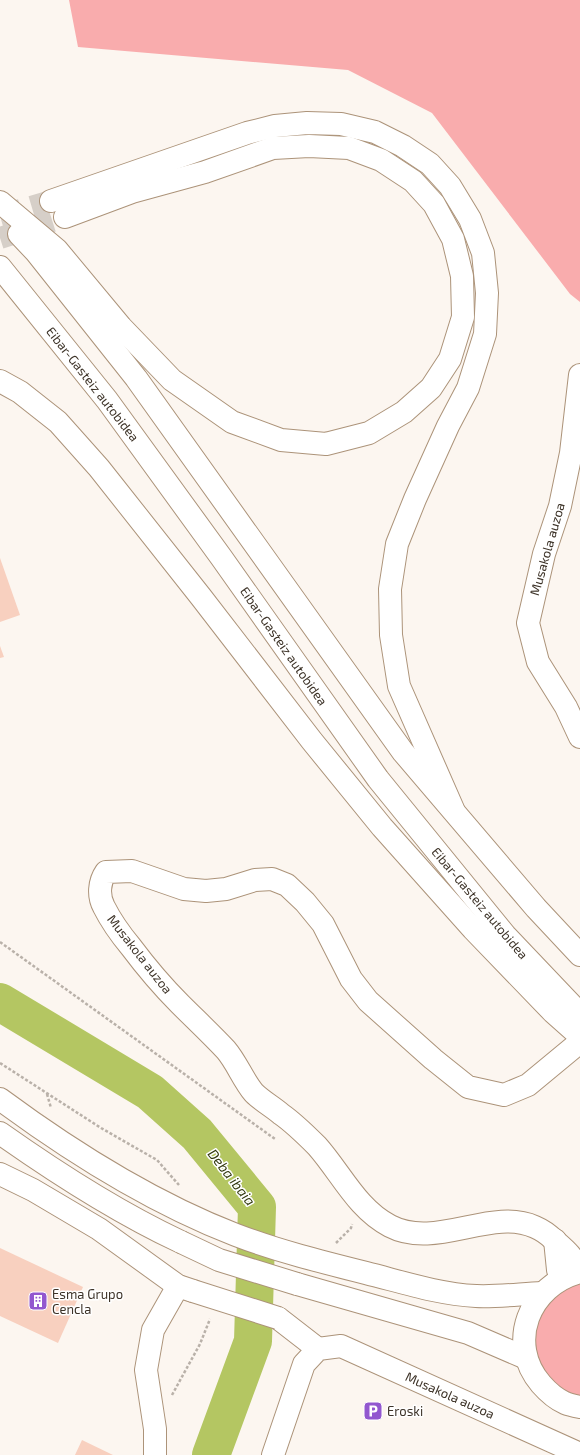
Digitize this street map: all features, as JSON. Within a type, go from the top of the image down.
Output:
[{"type":"main road","points":[[51,201],[247,133],[275,126],[307,123],[342,124],[375,132],[403,146],[430,164],[450,186],[470,220],[483,253],[487,293],[485,334],[468,388],[415,499],[398,544],[390,589],[391,635],[399,686],[453,809]]},
{"type":"main road","points":[[0,202],[57,250],[121,327],[172,380],[232,422],[281,440],[326,444],[369,433],[404,412],[431,388],[450,359],[463,317],[462,276],[453,238],[434,204],[413,181],[381,160],[349,148],[309,146],[273,148],[206,172],[132,192],[65,217]]},
{"type":"main road","points":[[0,213],[36,252],[136,378],[403,752],[536,908],[580,955]]},
{"type":"main road","name":"Eibar-Gasteiz autobidea","points":[[0,267],[107,400],[216,550],[378,779],[505,935],[580,1014]]},
{"type":"main road","name":"Musakola auzoa","points":[[580,375],[571,453],[560,506],[544,554],[528,623],[538,662],[566,707],[580,737]]},
{"type":"main road","points":[[0,381],[20,392],[58,422],[99,468],[382,827],[473,929],[553,1012],[580,1036]]},
{"type":"main road","name":"Musakola auzoa","points":[[573,1274],[574,1260],[568,1252],[555,1240],[536,1227],[502,1221],[440,1232],[422,1233],[398,1230],[374,1216],[362,1206],[316,1145],[287,1118],[255,1094],[230,1054],[159,982],[140,959],[104,907],[100,895],[101,879],[106,872],[132,871],[184,889],[206,891],[226,889],[255,880],[272,879],[287,885],[306,902],[323,924],[351,979],[368,1001],[433,1059],[468,1087],[504,1095],[528,1085],[580,1042]]},
{"type":"main road","points":[[0,1099],[48,1134],[169,1206],[236,1235],[306,1258],[435,1291],[476,1296],[542,1293]]},
{"type":"main road","points":[[0,1133],[93,1195],[150,1227],[219,1260],[468,1333],[526,1358]]},
{"type":"main road","points":[[0,1174],[33,1190],[99,1229],[185,1288],[278,1318],[318,1349],[304,1364],[300,1373],[272,1455]]},
{"type":"main road","points":[[573,1274],[542,1293],[530,1312],[524,1335],[526,1358],[534,1376],[548,1392],[565,1403],[580,1407]]},
{"type":"main road","points":[[155,1455],[154,1429],[146,1370],[154,1330],[185,1288]]},
{"type":"main road","name":"Musakola auzoa","points":[[318,1349],[341,1346],[580,1454]]},
{"type":"path","points":[[0,942],[277,1141]]},
{"type":"path","points":[[0,1063],[101,1128],[157,1160],[182,1188]]},
{"type":"path","points":[[333,1244],[339,1241],[351,1228],[352,1221]]},
{"type":"path","points":[[168,1400],[173,1394],[200,1344],[210,1318]]},
{"type":"shaded area","points":[[69,0],[580,0],[580,302],[570,294],[432,113],[348,70],[78,47]]},
{"type":"shaded area","points":[[576,1284],[580,1284],[580,1398],[568,1393],[554,1384],[540,1365],[536,1345],[538,1324],[547,1306],[553,1299]]},
{"type":"building","points":[[0,558],[20,615],[0,622]]},
{"type":"building","points":[[0,646],[4,657],[0,658]]},
{"type":"building","name":"Esma Grupo Cencla","points":[[0,1248],[83,1287],[58,1343],[0,1316]]},
{"type":"building","points":[[82,1440],[113,1455],[75,1455]]},
{"type":"waterway","name":"Deba ibaia","points":[[0,1002],[150,1092],[197,1134],[257,1207],[253,1341],[211,1455]]},
{"type":"tunnel","points":[[0,216],[51,201]]},
{"type":"tunnel","points":[[0,238],[65,217]]},
{"type":"place","name":"Esma Grupo Cencla","points":[[38,1301]]},
{"type":"place","name":"Eroski","points":[[373,1411]]}]
